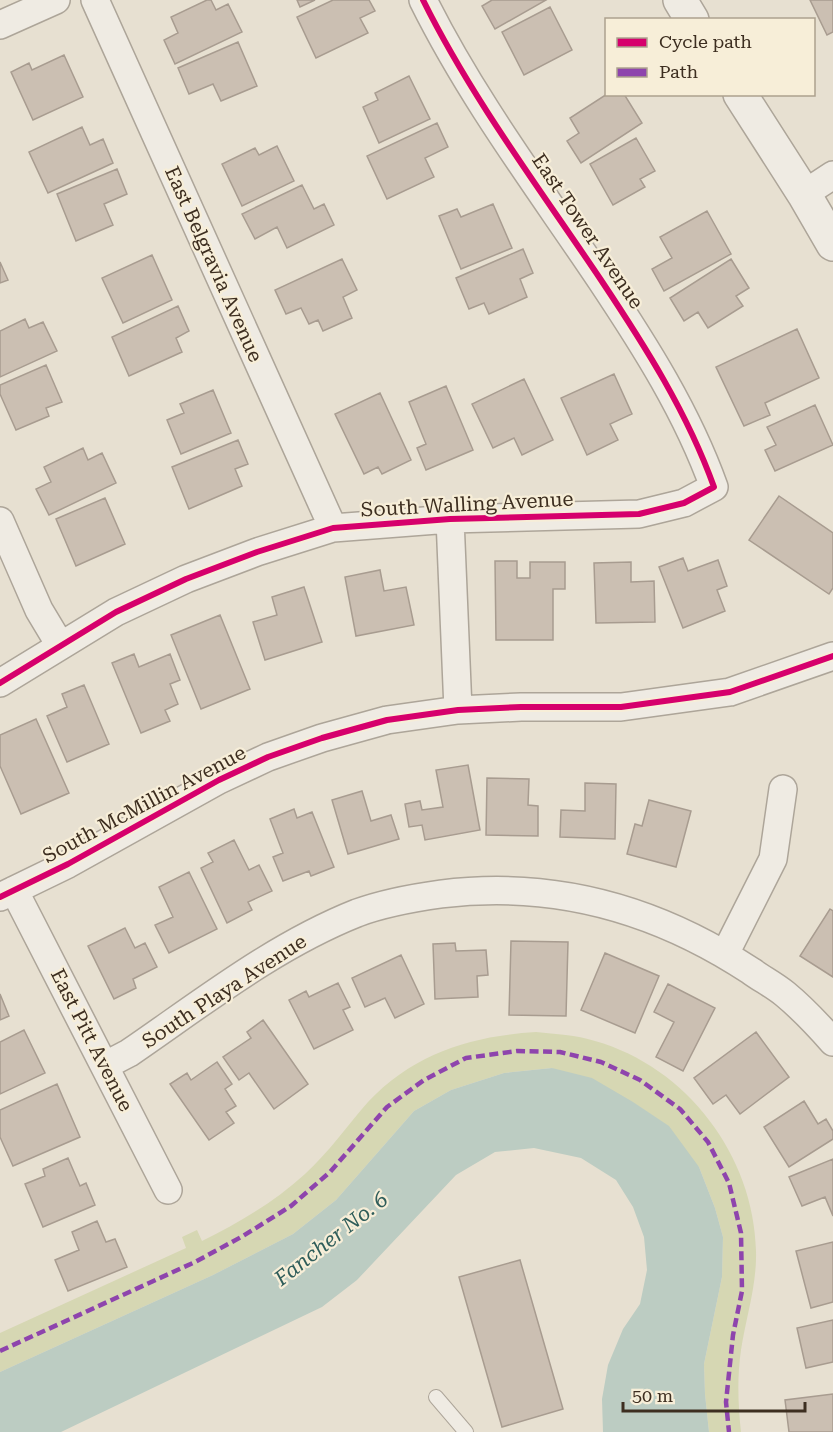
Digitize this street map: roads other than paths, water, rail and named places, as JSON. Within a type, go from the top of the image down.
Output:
[{"type":"street","points":[[0,25],[56,0]]},
{"type":"street","name":"East Belgravia Avenue","points":[[95,0],[333,528]]},
{"type":"street","name":"East Tower Avenue","points":[[423,0],[463,74],[665,379],[699,447],[714,487]]},
{"type":"street","points":[[680,0],[691,18]]},
{"type":"street","points":[[741,96],[833,244]]},
{"type":"street","points":[[804,194],[833,175]]},
{"type":"street","name":"South Walling Avenue","points":[[0,683],[116,612],[186,579],[257,552],[333,528],[450,519],[639,514],[684,503],[714,487]]},
{"type":"street","points":[[450,519],[458,710]]},
{"type":"street","points":[[0,521],[39,610],[60,645]]},
{"type":"street","name":"South McMillin Avenue","points":[[7,893],[68,864],[219,780],[268,757],[322,738],[387,720],[458,710],[521,707],[621,707],[730,692],[833,656]]},
{"type":"street","points":[[725,954],[772,859],[783,789]]},
{"type":"street","name":"South Playa Avenue","points":[[106,1065],[129,1053],[272,956],[304,937],[359,913],[404,899],[457,892],[503,890],[583,898],[619,907],[669,926],[725,954],[785,994],[833,1042]]},
{"type":"street","name":"East Pitt Avenue","points":[[7,893],[106,1065],[168,1190]]},
{"type":"lane","points":[[436,1397],[466,1432]]},
{"type":"water","name":"Fancher No. 6","points":[[552,1068],[592,1078],[669,1126],[699,1167],[715,1208],[723,1237],[722,1277],[704,1364],[709,1432],[603,1432],[602,1399],[608,1365],[623,1329],[640,1304],[647,1270],[644,1237],[633,1207],[616,1180],[581,1158],[534,1148],[495,1152],[456,1175],[357,1280],[322,1307],[61,1432],[0,1432],[0,1372],[213,1275],[293,1234],[336,1200],[414,1111],[451,1090],[504,1073]]}]
